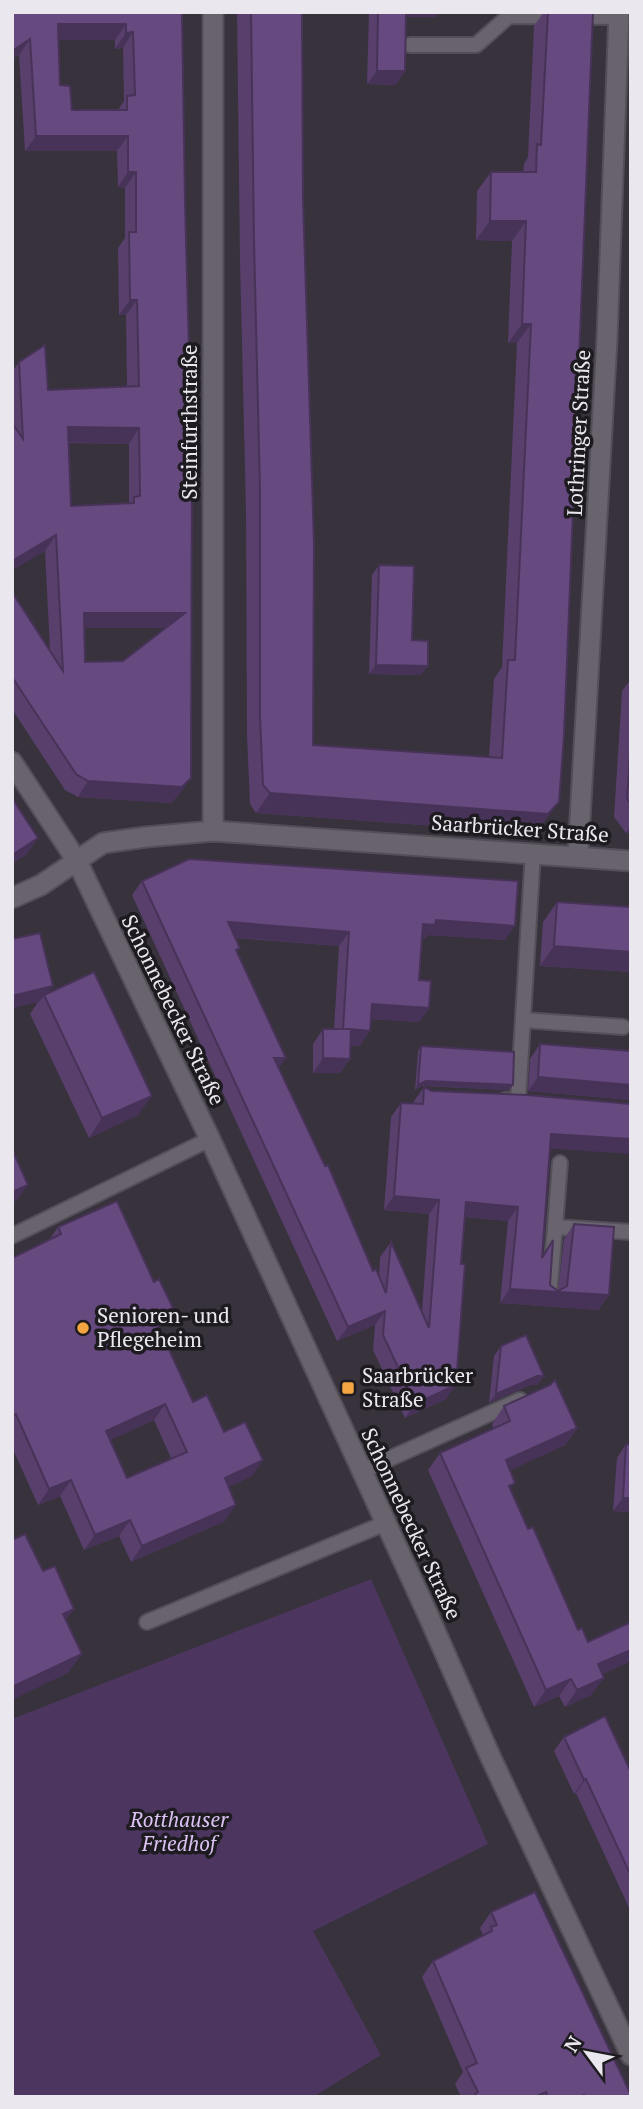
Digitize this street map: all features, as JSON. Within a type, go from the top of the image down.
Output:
[{"type":"street","name":"Steinfurthstraße","points":[[213,12],[213,831]]},
{"type":"street","name":"Lothringer Straße","points":[[578,855],[607,339],[619,15]]},
{"type":"street","name":"Schonnebecker Straße","points":[[12,762],[77,861],[209,1139],[491,1758],[631,2055]]},
{"type":"street","name":"Saarbrücker Straße","points":[[77,861],[103,843],[146,836],[213,831],[578,855],[631,861]]},
{"type":"street","points":[[12,898],[41,885],[77,861]]},
{"type":"lane","points":[[410,45],[476,45],[508,14],[619,15]]},
{"type":"lane","points":[[491,1099],[524,1101],[523,1020],[533,852]]},
{"type":"lane","points":[[523,1020],[623,1027]]},
{"type":"lane","points":[[12,1236],[209,1139]]},
{"type":"lane","points":[[549,1296],[560,1163]]},
{"type":"lane","points":[[555,1227],[631,1232]]},
{"type":"lane","points":[[362,1471],[534,1394]]},
{"type":"lane","points":[[147,1622],[386,1523]]},
{"type":"green space","name":"Rotthauser Friedhof","points":[[371,1579],[488,1844],[313,1931],[381,2055],[313,2097],[12,2097],[12,1719]]},
{"type":"building","points":[[12,12],[182,12],[192,463],[191,778],[182,787],[88,781],[76,774],[12,677],[12,592],[63,671],[56,535],[12,561],[12,423],[23,439],[19,362],[45,345],[48,390],[139,386],[137,300],[130,300],[129,232],[136,232],[136,172],[128,172],[128,136],[36,136],[30,39],[12,51]],"holes":[[[58,24],[126,24],[126,33],[133,32],[135,95],[127,96],[127,110],[72,110],[70,86],[60,85]],[[68,427],[139,428],[140,496],[134,497],[134,503],[71,506]],[[84,613],[185,613],[123,661],[85,662]]]},
{"type":"building","points":[[251,12],[302,12],[303,198],[314,543],[313,745],[502,758],[508,660],[515,660],[531,324],[522,324],[526,221],[490,221],[491,172],[536,172],[537,144],[541,145],[548,12],[593,12],[564,736],[559,802],[548,814],[270,793],[263,785]]},
{"type":"building","points":[[378,12],[406,12],[405,71],[377,71]]},
{"type":"building","points":[[379,565],[414,566],[412,640],[428,641],[428,666],[376,665]]},
{"type":"building","points":[[631,741],[631,803],[627,799]]},
{"type":"building","points":[[12,798],[38,838],[12,855]]},
{"type":"building","points":[[189,859],[518,881],[515,926],[436,920],[435,925],[423,924],[419,980],[431,981],[429,1008],[372,1004],[370,1031],[351,1029],[350,1059],[323,1058],[323,1029],[343,1029],[349,932],[228,922],[240,948],[236,950],[286,1058],[274,1058],[325,1166],[328,1165],[373,1271],[376,1269],[386,1293],[391,1242],[429,1328],[439,1200],[394,1196],[401,1103],[423,1104],[424,1087],[432,1091],[527,1095],[631,1104],[631,1139],[551,1134],[542,1258],[553,1240],[550,1285],[558,1291],[567,1286],[574,1224],[614,1227],[609,1295],[510,1289],[518,1207],[466,1202],[461,1264],[465,1264],[456,1385],[415,1404],[383,1335],[385,1311],[348,1327],[142,881]]},
{"type":"building","points":[[557,902],[631,907],[631,952],[554,946]]},
{"type":"building","points":[[40,933],[53,986],[12,996],[12,939]]},
{"type":"building","points":[[94,972],[152,1096],[102,1118],[44,995]]},
{"type":"building","points":[[540,1044],[631,1051],[631,1085],[538,1077]]},
{"type":"building","points":[[421,1046],[514,1052],[513,1085],[426,1081],[418,1085]]},
{"type":"building","points":[[12,1149],[28,1185],[12,1192]]},
{"type":"building","points":[[117,1201],[154,1282],[159,1279],[173,1308],[154,1317],[193,1402],[207,1395],[224,1432],[245,1422],[263,1460],[225,1478],[236,1505],[142,1546],[130,1520],[95,1535],[71,1480],[49,1489],[16,1414],[12,1416],[12,1258],[61,1234],[58,1227]],"holes":[[[165,1404],[187,1452],[127,1478],[106,1431]]]},
{"type":"building","points":[[526,1335],[544,1376],[537,1376],[496,1394],[501,1346]]},
{"type":"building","points":[[555,1380],[577,1428],[506,1460],[515,1483],[509,1486],[528,1529],[533,1527],[578,1630],[582,1628],[588,1642],[631,1622],[631,1650],[598,1664],[604,1678],[577,1690],[571,1679],[546,1690],[440,1453],[510,1421],[504,1406],[550,1385]]},
{"type":"building","points":[[626,1444],[631,1445],[631,1498],[623,1498]]},
{"type":"building","points":[[25,1534],[43,1571],[55,1566],[74,1609],[63,1614],[82,1654],[12,1687],[12,1540]]},
{"type":"building","points":[[605,1716],[631,1772],[631,1876],[564,1737]]},
{"type":"building","points":[[535,1892],[631,2097],[548,2097],[546,2092],[535,2097],[476,2097],[478,2092],[466,2068],[477,2063],[433,1961],[492,1931],[491,1927],[497,1925],[491,1912]]},
{"type":"place","name":"Senioren- und Pflegeheim","points":[[83,1328]]},
{"type":"place","name":"Saarbrücker Straße","points":[[348,1388]]}]
